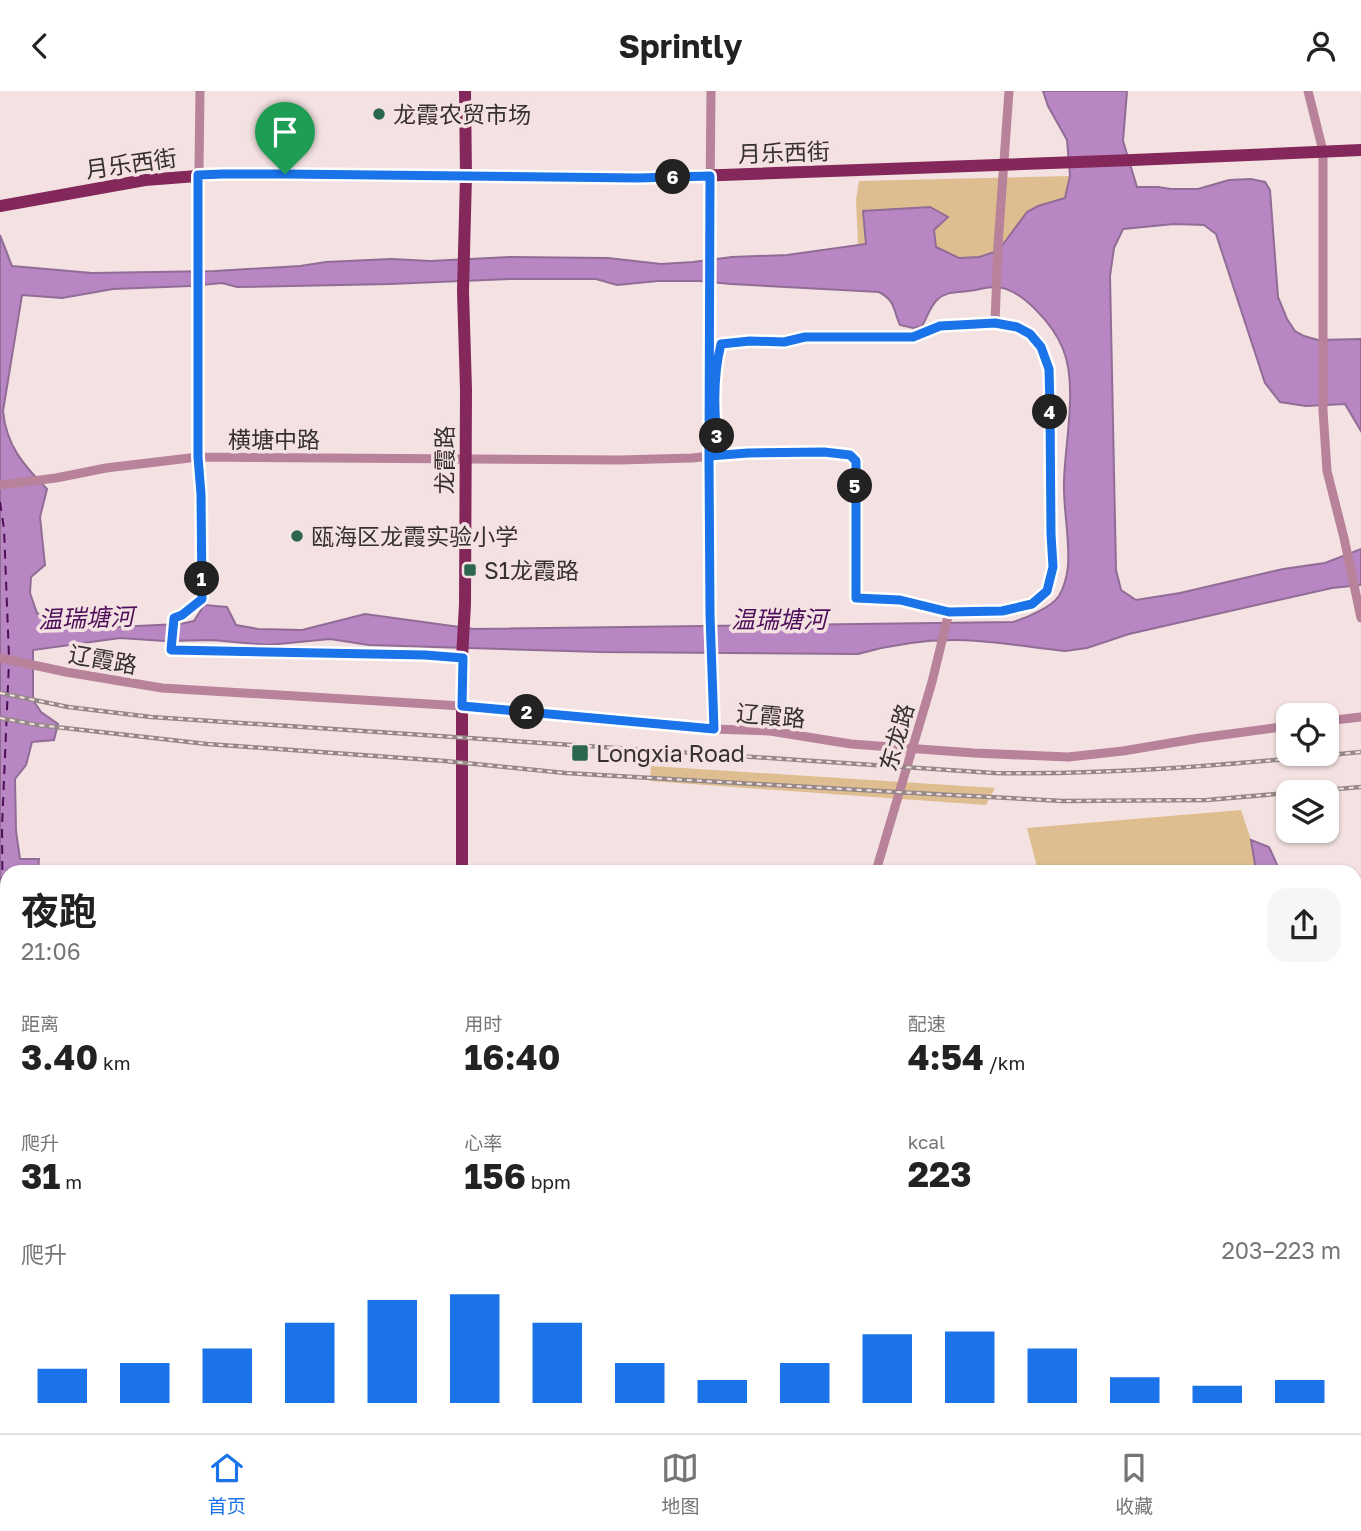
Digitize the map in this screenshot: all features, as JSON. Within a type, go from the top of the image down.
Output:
[{"type":"main road","name":"龙霞路","points":[[462,865],[466,459],[463,291],[465,92]]},
{"type":"main road","name":"月乐西街","points":[[0,206],[145,180],[198,175],[638,178],[1361,150]]},
{"type":"street","points":[[200,91],[198,457],[202,599],[174,618],[171,650],[463,658]]},
{"type":"street","points":[[711,91],[710,329],[714,455]]},
{"type":"street","points":[[1308,91],[1323,151],[1323,411],[1327,471],[1361,618]]},
{"type":"street","points":[[995,323],[1009,92]]},
{"type":"street","points":[[714,729],[710,615],[717,361],[721,344],[784,342],[805,337],[913,337],[940,326],[995,323],[1017,327],[1030,334],[1041,347],[1049,369],[1053,567],[1047,591],[1032,604],[1002,611],[949,615]]},
{"type":"street","name":"横塘中路","points":[[0,485],[198,457],[619,460],[748,453],[824,452],[850,455],[856,461],[856,598],[900,600],[949,615]]},
{"type":"street","name":"东龙路","points":[[878,865],[949,615]]},
{"type":"street","name":"辽霞路","points":[[0,658],[162,688],[462,706],[714,729],[770,731],[851,744],[974,753],[1068,757],[1276,728]]},
{"type":"street","points":[[1339,720],[1361,717]]},
{"type":"shaded area","points":[[1043,91],[1127,91],[1123,141],[1137,187],[1198,189],[1229,180],[1251,179],[1265,182],[1270,190],[1278,297],[1287,319],[1295,331],[1318,340],[1361,339],[1361,431],[1345,404],[1306,406],[1280,402],[1265,383],[1216,234],[1204,225],[1174,224],[1123,229],[1114,248],[1110,276],[1116,570],[1121,590],[1136,600],[1180,593],[1283,569],[1325,563],[1361,549],[1361,585],[1332,588],[1129,634],[1087,648],[1065,651],[963,640],[918,642],[858,654],[600,652],[369,645],[330,639],[268,645],[212,640],[120,638],[33,650],[33,700],[41,712],[58,724],[54,740],[32,742],[26,765],[15,779],[16,831],[20,859],[39,859],[38,865],[0,865],[0,235],[12,266],[92,273],[215,271],[326,262],[510,257],[608,258],[661,264],[787,255],[866,244],[863,211],[930,207],[948,217],[934,230],[936,247],[959,258],[979,257],[998,251],[1027,212],[1065,198],[1070,176],[1067,140],[1048,106]],"holes":[[[596,279],[617,285],[699,281],[879,292],[891,302],[900,325],[913,328],[922,326],[933,305],[945,295],[995,287],[1015,293],[1035,309],[1059,340],[1070,379],[1064,492],[1068,566],[1059,596],[1045,608],[1013,622],[474,629],[365,614],[302,630],[258,629],[236,625],[227,607],[204,605],[194,621],[180,624],[94,628],[56,623],[37,613],[30,593],[31,577],[45,565],[40,517],[47,489],[17,454],[8,434],[3,411],[22,295],[62,298],[113,289],[222,283],[237,287]]]},
{"type":"shaded area","points":[[1070,176],[1065,198],[1038,206],[997,251],[979,257],[959,258],[936,247],[934,230],[858,245],[856,200],[859,181]]},
{"type":"shaded area","points":[[651,766],[995,788],[986,805],[650,781]]},
{"type":"shaded area","points":[[1241,810],[1251,840],[1255,865],[1036,865],[1027,828]]},
{"type":"shaded area","points":[[1251,840],[1269,847],[1277,865],[1255,865]]},
{"type":"ferry route","points":[[0,502],[4,529],[9,657]]},
{"type":"ferry route","points":[[2,865],[9,662]]},
{"type":"railway","points":[[0,693],[68,707],[151,717],[994,773],[1132,770],[1361,752]]},
{"type":"railway","points":[[0,718],[38,725],[207,744],[445,761],[565,773],[1063,801],[1207,800],[1276,794]]},
{"type":"railway","points":[[1339,789],[1361,787]]},
{"type":"place","name":"龙霞农贸市场","points":[[379,114]]},
{"type":"place","name":"瓯海区龙霞实验小学","points":[[297,536]]},
{"type":"place","name":"S1龙霞路","points":[[470,570]]},
{"type":"place","name":"Longxia Road","points":[[580,753]]},
{"type":"route","points":[[285,174],[198,175],[198,457],[202,599],[174,618],[171,650],[463,658],[462,706],[714,729],[709,456],[719,455],[715,427],[717,361],[721,344],[784,342],[805,337],[913,337],[940,326],[995,323],[1017,327],[1030,334],[1041,347],[1049,369],[1050,408],[1053,567],[1047,591],[1032,604],[1002,611],[949,612],[900,600],[856,598],[856,461],[850,455],[824,452],[709,456],[710,176],[638,178],[285,174]]},
{"type":"water label","name":"温瑞塘河","points":[[86,617]]},
{"type":"water label","name":"温瑞塘河","points":[[779,618]]}]
